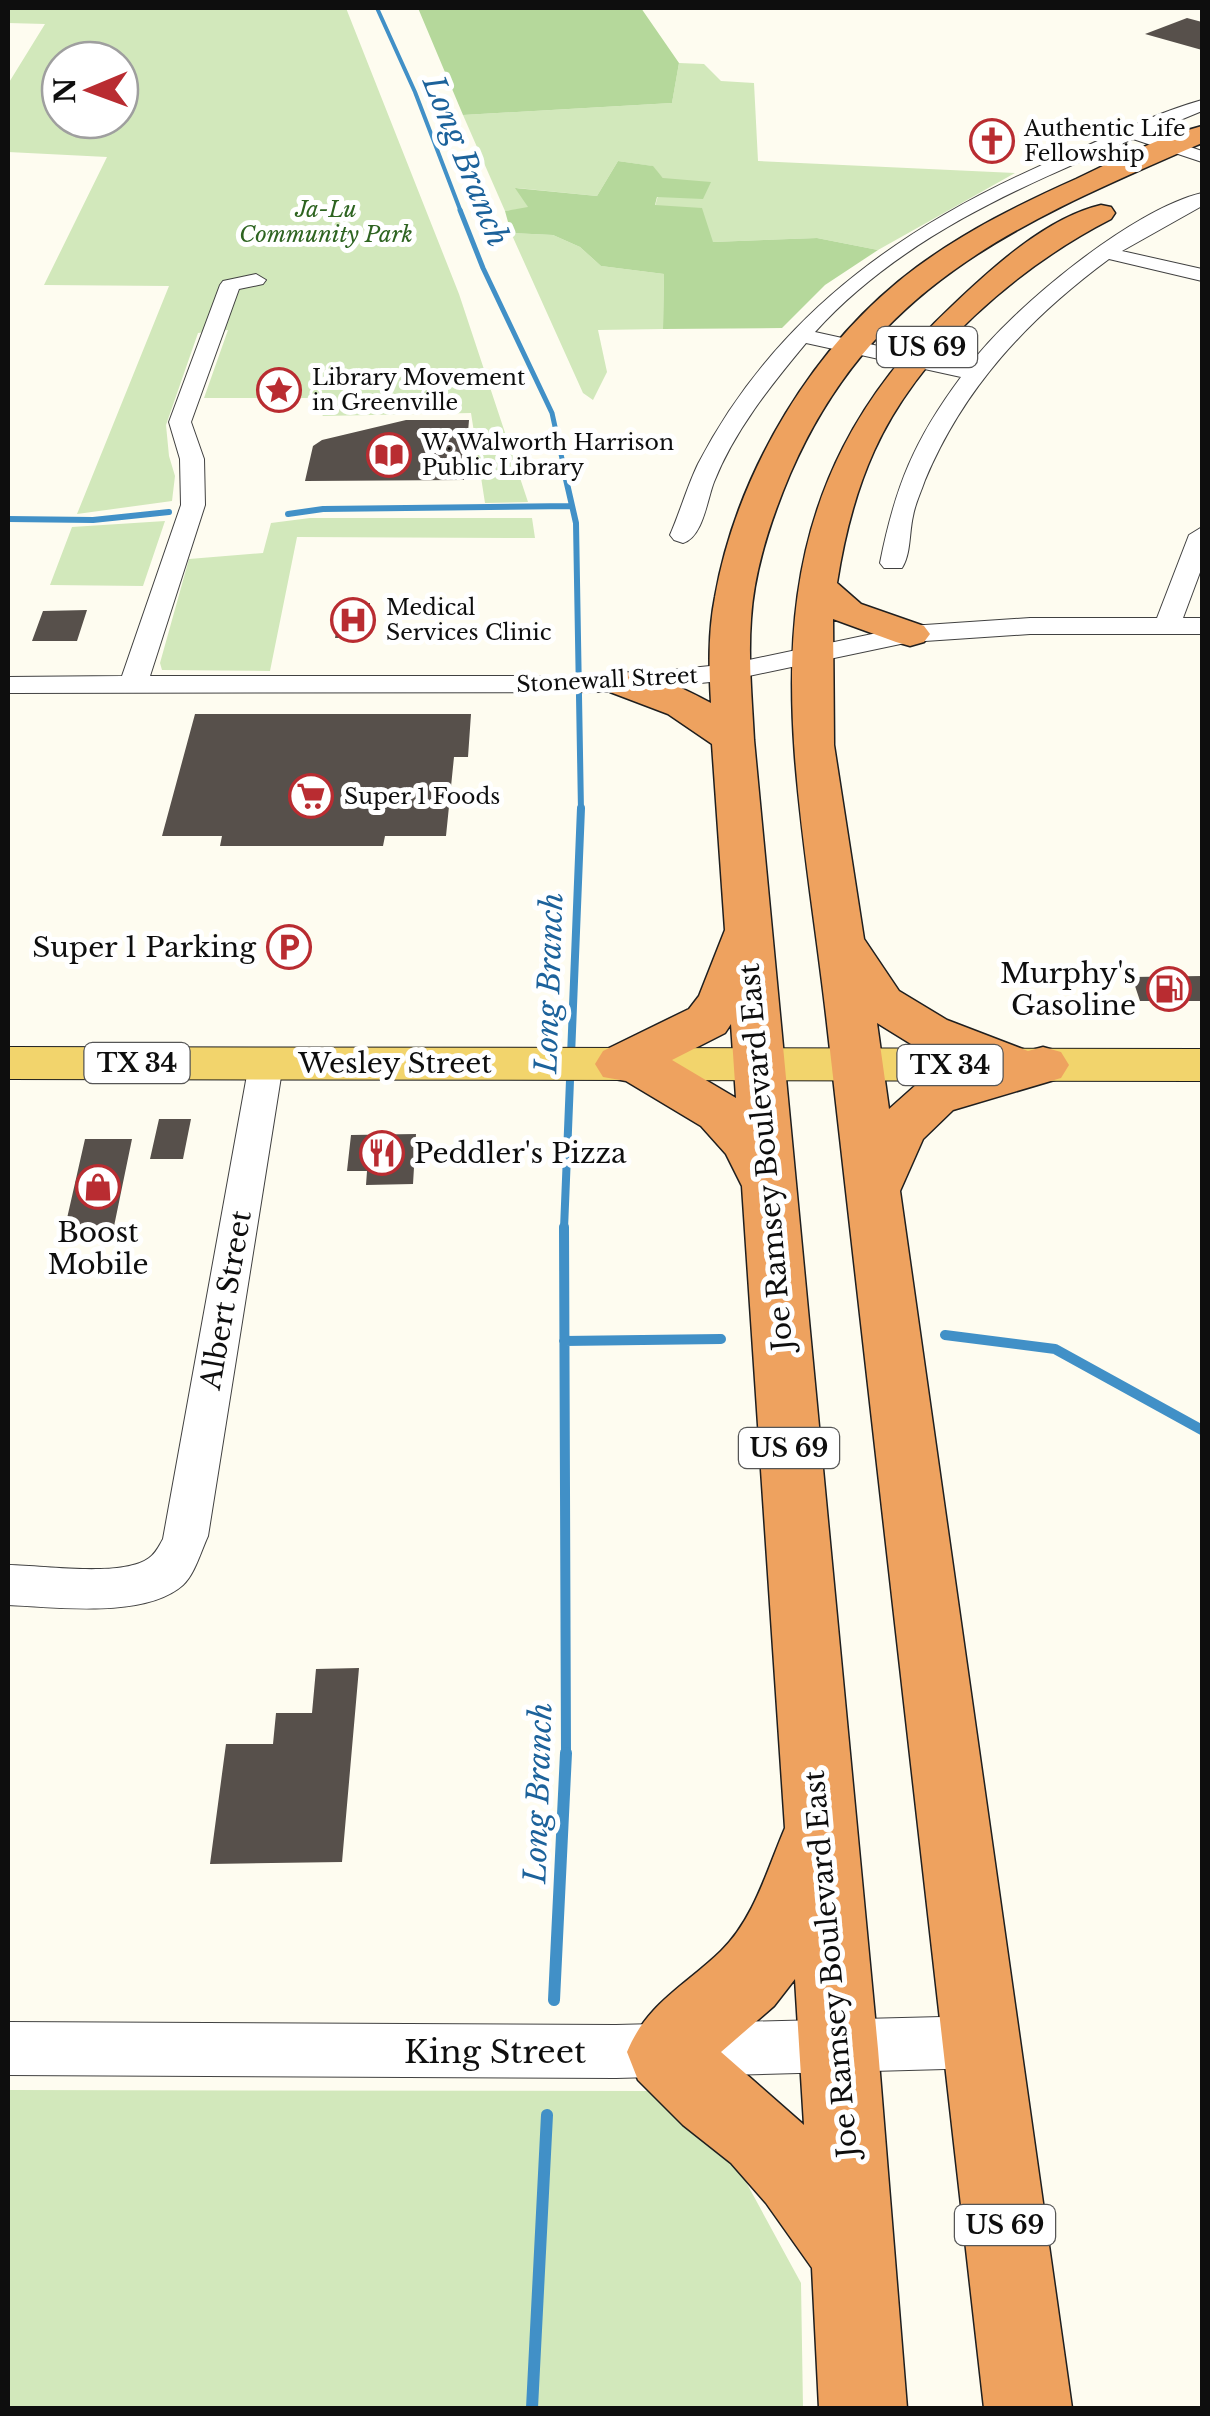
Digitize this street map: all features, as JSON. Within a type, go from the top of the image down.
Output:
[{"type":"highway","name":"Joe Ramsey Boulevard East","points":[[863,2408],[839,2049],[733,740],[730,672],[736,582],[781,454],[849,346],[898,297],[966,248],[1058,195],[1202,134]]},
{"type":"highway","name":"US 69","points":[[1028,2408],[815,739],[792,657],[818,586],[838,496],[862,437],[913,361],[997,279],[1047,242],[1202,160]]},
{"type":"highway","points":[[736,582],[792,657]]},
{"type":"highway","points":[[818,586],[830,602],[847,612],[910,634]]},
{"type":"highway","points":[[618,683],[660,693],[698,711],[733,740]]},
{"type":"highway","points":[[624,1064],[708,1021],[722,999],[747,927]]},
{"type":"highway","points":[[840,939],[882,1003],[929,1032],[1028,1065]]},
{"type":"highway","points":[[624,1064],[691,1094],[741,1134],[768,1185]]},
{"type":"highway","points":[[872,1191],[900,1128],[936,1097],[1028,1065]]},
{"type":"highway","points":[[820,1832],[771,1950],[747,1980],[633,2052],[710,2097],[759,2135],[795,2174],[853,2255]]},
{"type":"main road","name":"Wesley Street","points":[[8,1063],[1202,1065]]},
{"type":"street","points":[[683,534],[715,454],[768,371],[842,291],[917,234],[998,190],[1202,105]]},
{"type":"street","points":[[1133,133],[1202,160]]},
{"type":"street","points":[[894,563],[903,505],[937,430],[973,373],[1031,310],[1102,252],[1202,200]]},
{"type":"street","points":[[1102,252],[1202,275]]},
{"type":"street","points":[[133,685],[192,505],[192,459],[180,430],[190,386],[230,285],[256,280]]},
{"type":"street","points":[[798,335],[973,373]]},
{"type":"street","points":[[1168,626],[1202,535]]},
{"type":"street","name":"Stonewall Street","points":[[8,686],[618,683],[730,672],[910,634],[1030,626],[1202,626]]},
{"type":"street","name":"Albert Street","points":[[8,1585],[121,1586],[150,1580],[168,1570],[186,1536],[266,1064]]},
{"type":"street","name":"King Street","points":[[8,2049],[487,2054],[839,2049],[982,2042]]},
{"type":"green space","name":"Ja-Lu Community Park","points":[[8,8],[346,8],[459,294],[528,502],[485,503],[471,413],[323,416],[310,398],[204,398],[228,330],[198,333],[166,425],[175,476],[172,501],[77,514],[169,286],[44,285],[107,157],[8,152],[8,84],[45,24],[8,23]]},
{"type":"green space","points":[[418,8],[641,8],[679,63],[672,103],[463,115]]},
{"type":"green space","points":[[679,63],[704,64],[721,81],[754,83],[758,161],[1015,173],[878,250],[817,238],[713,242],[655,206],[663,178],[652,166],[618,161],[597,196],[517,188],[529,208],[505,211],[463,115],[672,103]]},
{"type":"green space","points":[[618,161],[653,166],[663,178],[711,182],[703,199],[657,197],[655,205],[702,208],[713,242],[817,238],[878,250],[825,285],[782,328],[663,329],[664,274],[601,266],[580,247],[553,235],[511,233],[505,211],[528,207],[515,188],[597,196]]},
{"type":"green space","points":[[511,233],[553,235],[580,247],[601,266],[664,274],[663,329],[598,330],[607,372],[593,400],[583,393]]},
{"type":"green space","points":[[310,518],[532,518],[535,538],[297,537],[270,671],[162,670],[160,663],[189,559],[263,553],[271,523]]},
{"type":"green space","points":[[165,521],[143,586],[50,585],[72,527]]},
{"type":"green space","points":[[8,2090],[649,2091],[734,2160],[801,2283],[803,2408],[8,2408]]},
{"type":"building","points":[[1187,18],[1202,22],[1202,50],[1145,34]]},
{"type":"building","name":"W. Walworth Harrison Public Library","points":[[406,420],[469,420],[464,480],[305,481],[313,446],[322,440]]},
{"type":"building","name":"Medical Services Clinic","points":[[341,603],[370,603],[366,638],[335,638]]},
{"type":"building","points":[[87,610],[77,641],[32,641],[43,611]]},
{"type":"building","name":"Super 1 Foods","points":[[195,714],[471,714],[468,757],[454,757],[446,836],[385,836],[383,846],[220,846],[222,836],[162,836]]},
{"type":"building","name":"Murphy's Gasoline","points":[[1202,976],[1202,1001],[1140,1001],[1132,977]]},
{"type":"building","points":[[159,1119],[191,1119],[183,1159],[150,1159]]},
{"type":"building","name":"Peddler's Pizza","points":[[416,1134],[413,1184],[366,1185],[367,1171],[347,1171],[351,1135]]},
{"type":"building","name":"Boost Mobile","points":[[85,1139],[132,1139],[112,1236],[63,1236]]},
{"type":"building","points":[[359,1668],[342,1862],[210,1864],[226,1744],[273,1744],[276,1713],[312,1713],[316,1669]]},
{"type":"waterway","name":"Long Branch","points":[[377,8],[415,92],[461,212]]},
{"type":"waterway","name":"Long Branch","points":[[460,210],[552,413],[566,477]]},
{"type":"waterway","name":"Long Branch","points":[[565,475],[576,523],[581,809]]},
{"type":"waterway","points":[[288,514],[323,509],[572,506]]},
{"type":"waterway","points":[[8,519],[93,520],[169,512]]},
{"type":"waterway","name":"Long Branch","points":[[564,1229],[581,809]]},
{"type":"waterway","name":"Long Branch","points":[[564,1229],[564,1341]]},
{"type":"waterway","points":[[945,1335],[1055,1349],[1202,1430]]},
{"type":"waterway","points":[[564,1341],[721,1339]]},
{"type":"waterway","name":"Long Branch","points":[[564,1341],[566,1753]]},
{"type":"waterway","name":"Long Branch","points":[[554,2000],[566,1753]]},
{"type":"waterway","name":"Long Branch","points":[[532,2408],[547,2115]]},
{"type":"place","name":"Authentic Life Fellowship","points":[[992,141]]},
{"type":"place","name":"Library Movement in Greenville","points":[[279,390]]},
{"type":"place","name":"W. Walworth Harrison Public Library","points":[[389,455]]},
{"type":"place","name":"Medical Services Clinic","points":[[353,620]]},
{"type":"place","name":"Super 1 Foods","points":[[311,796]]},
{"type":"place","name":"Super 1 Parking","points":[[289,947]]},
{"type":"place","name":"Murphy's Gasoline","points":[[1169,989]]},
{"type":"place","name":"Peddler's Pizza","points":[[382,1153]]},
{"type":"place","name":"Boost Mobile","points":[[98,1187]]}]
